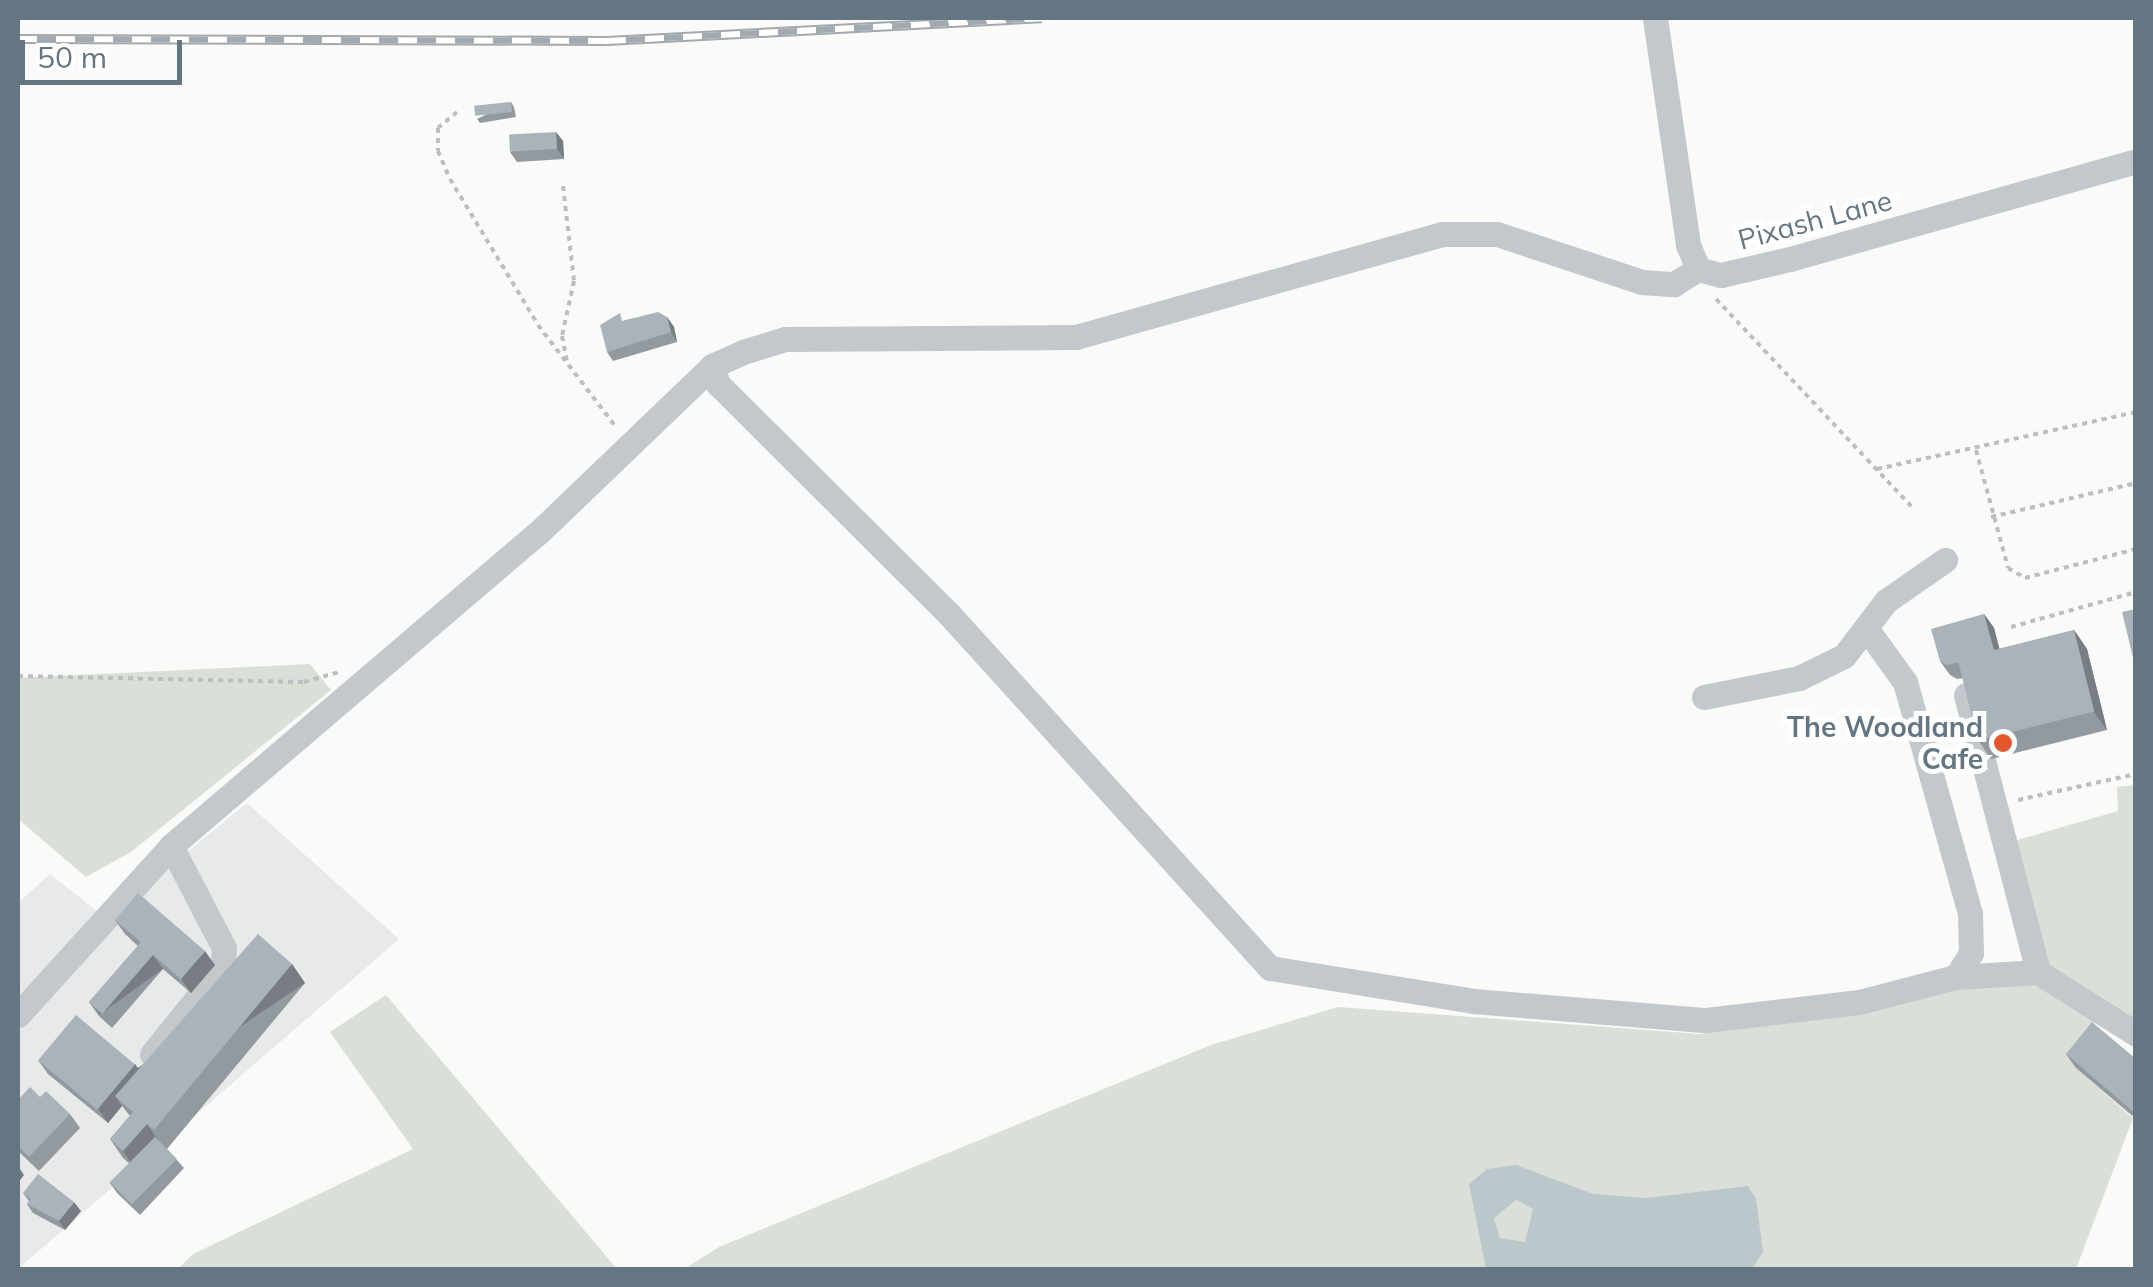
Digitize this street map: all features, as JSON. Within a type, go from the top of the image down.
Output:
[{"type":"street","points":[[1655,18],[1688,245],[1698,269]]},
{"type":"street","name":"Pixash Lane","points":[[712,366],[785,339],[1076,337],[1443,234],[1497,234],[1642,282],[1674,284],[1698,269],[1722,276],[2136,162]]},
{"type":"street","points":[[18,1015],[171,846],[538,532],[712,366],[718,384],[948,613],[1270,968],[1472,1002],[1706,1020],[1859,1002],[1956,977],[2038,972],[2136,1034]]},
{"type":"street","points":[[1704,698],[1799,678],[1844,656],[1886,601],[1946,560]]},
{"type":"street","points":[[1866,628],[1906,682],[1970,913],[1971,952],[1956,977]]},
{"type":"street","points":[[1966,696],[2038,972]]},
{"type":"street","points":[[152,1054],[223,966],[224,948],[171,846]]},
{"type":"path","points":[[457,112],[438,128],[438,150],[508,278],[568,366],[630,441]]},
{"type":"path","points":[[562,186],[574,281],[562,336],[568,366]]},
{"type":"path","points":[[1698,269],[1717,302],[1912,506]]},
{"type":"path","points":[[1877,469],[2136,412]]},
{"type":"path","points":[[1976,450],[1991,517],[2008,568],[2025,578],[2136,550]]},
{"type":"path","points":[[1991,517],[2136,484]]},
{"type":"path","points":[[2010,627],[2136,592]]},
{"type":"path","points":[[18,676],[304,682],[326,670],[368,674]]},
{"type":"path","points":[[1995,806],[2136,774]]},
{"type":"shaded area","points":[[310,664],[331,690],[131,852],[86,877],[18,819],[18,678]]},
{"type":"shaded area","points":[[2135,785],[2135,1026],[2096,1019],[2076,1068],[2133,1118],[2076,1269],[683,1270],[719,1247],[1211,1045],[1338,1007],[1700,1034],[2038,972],[2014,841],[2118,811],[2117,787]]},
{"type":"shaded area","points":[[247,803],[399,939],[18,1269],[18,903],[50,874],[106,918]]},
{"type":"shaded area","points":[[386,995],[617,1269],[178,1269],[193,1254],[413,1149],[330,1032]]},
{"type":"shaded area","points":[[1516,1165],[1593,1194],[1646,1198],[1748,1186],[1756,1199],[1763,1252],[1752,1269],[1486,1269],[1469,1184],[1487,1169]],"holes":[[[1516,1200],[1533,1209],[1525,1242],[1500,1238],[1494,1218]]]},
{"type":"building","points":[[511,102],[512,112],[475,116],[474,106]]},
{"type":"building","points":[[556,132],[557,149],[510,151],[509,134]]},
{"type":"building","points":[[658,312],[667,317],[671,332],[607,352],[600,325],[620,313],[622,321]]},
{"type":"building","points":[[2136,609],[2136,670],[2122,612]]},
{"type":"building","points":[[1984,614],[1994,650],[1947,665],[1940,661],[1931,629]]},
{"type":"building","points":[[2074,630],[2094,712],[1978,741],[1958,659]]},
{"type":"building","points":[[138,893],[205,951],[181,979],[153,955],[102,1014],[89,1002],[141,942],[115,920]]},
{"type":"building","points":[[258,934],[292,964],[154,1130],[147,1124],[123,1151],[110,1139],[133,1112],[115,1096]]},
{"type":"building","points":[[76,1015],[135,1064],[97,1110],[38,1060]]},
{"type":"building","points":[[2092,1022],[2136,1059],[2136,1114],[2066,1054]]},
{"type":"building","points":[[30,1087],[40,1097],[46,1091],[70,1114],[29,1157],[18,1146],[18,1100]]},
{"type":"building","points":[[155,1137],[177,1159],[132,1204],[110,1182]]},
{"type":"building","points":[[38,1174],[74,1202],[59,1221],[27,1204],[31,1199],[23,1193]]},
{"type":"railway","points":[[18,39],[607,41],[1041,18]]},
{"type":"place","name":"The Woodland Cafe","points":[[2003,743]]}]
